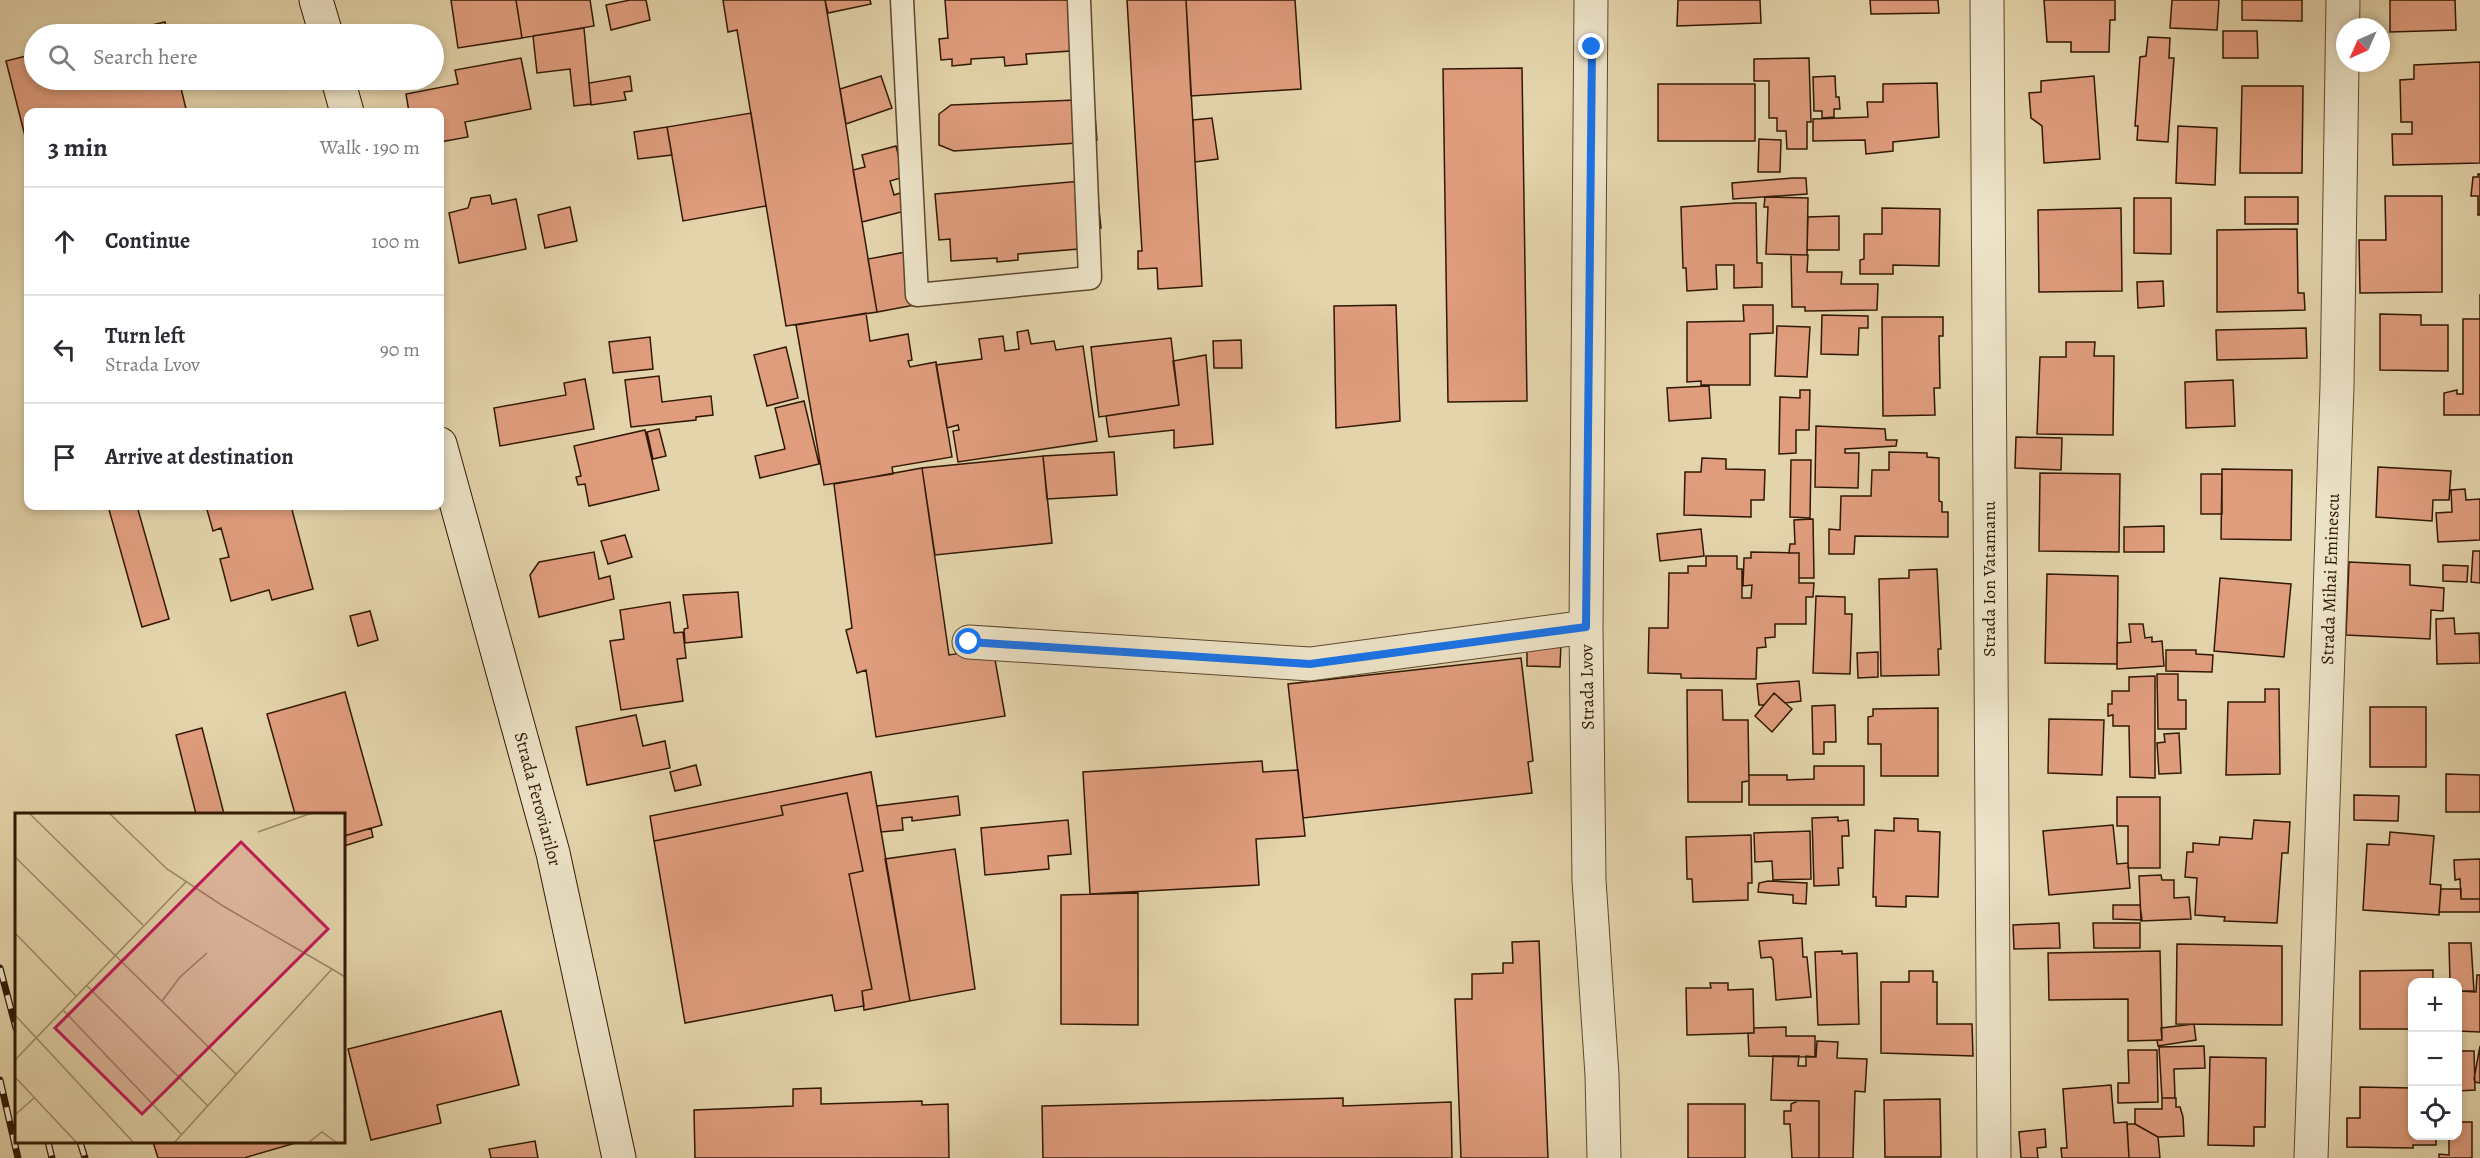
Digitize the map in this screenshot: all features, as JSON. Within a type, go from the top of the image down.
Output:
[{"type":"street","points":[[316,0],[323,24]]},
{"type":"street","name":"Strada Lvov","points":[[1591,0],[1586,627],[1589,880],[1602,1075],[1604,1158]]},
{"type":"street","name":"Strada Ion Vatamanu","points":[[1987,0],[1994,1158]]},
{"type":"street","name":"Strada Mihai Eminescu","points":[[2311,1158],[2337,386],[2343,0]]},
{"type":"street","points":[[341,90],[346,108]]},
{"type":"street","name":"Strada Feroviarilor","points":[[444,458],[553,853],[619,1158]]},
{"type":"street","points":[[969,642],[1310,664],[1586,627]]},
{"type":"lane","points":[[902,0],[917,295],[1090,278],[1079,0]]},
{"type":"building","points":[[451,0],[516,0],[522,38],[458,48]]},
{"type":"building","points":[[516,0],[590,0],[594,26],[522,38]]},
{"type":"building","points":[[630,0],[646,0],[650,20],[611,30],[606,5]]},
{"type":"building","points":[[723,0],[825,0],[877,312],[786,326],[737,30],[728,32]]},
{"type":"building","points":[[825,0],[870,0],[871,4],[828,13]]},
{"type":"building","points":[[945,0],[1088,0],[1086,50],[1026,54],[1027,64],[1005,66],[1004,57],[971,59],[971,64],[952,66],[952,59],[941,60],[939,39],[948,38]]},
{"type":"building","points":[[1127,0],[1186,0],[1202,286],[1158,289],[1157,268],[1138,269],[1138,251],[1142,251]]},
{"type":"building","points":[[1186,0],[1295,0],[1301,89],[1191,96]]},
{"type":"building","points":[[1678,0],[1760,0],[1761,23],[1677,26]]},
{"type":"building","points":[[1870,0],[1938,0],[1939,13],[1871,14]]},
{"type":"building","points":[[2044,0],[2115,0],[2115,20],[2110,20],[2109,52],[2071,52],[2071,42],[2047,42]]},
{"type":"building","points":[[2172,0],[2219,0],[2217,30],[2170,28]]},
{"type":"building","points":[[2242,0],[2302,0],[2302,21],[2242,20]]},
{"type":"building","points":[[2390,0],[2455,0],[2456,30],[2390,32]]},
{"type":"building","points":[[584,28],[591,104],[574,106],[570,69],[537,73],[533,36]]},
{"type":"building","points":[[2223,31],[2257,31],[2258,58],[2223,58]]},
{"type":"building","points":[[2148,37],[2170,38],[2169,58],[2174,58],[2168,142],[2137,140],[2138,126],[2135,126],[2140,57],[2146,56]]},
{"type":"building","points":[[24,56],[24,90],[181,90],[186,108],[24,108],[24,132],[6,61]]},
{"type":"building","points":[[521,58],[531,109],[465,122],[468,137],[444,141],[444,108],[408,108],[406,94],[427,90],[444,90],[444,87],[458,84],[455,70]]},
{"type":"building","points":[[1809,58],[1811,122],[1807,122],[1807,149],[1787,149],[1786,131],[1777,131],[1777,118],[1769,118],[1769,81],[1754,81],[1754,59]]},
{"type":"building","points":[[2480,62],[2480,163],[2393,165],[2392,134],[2412,134],[2412,122],[2401,122],[2400,80],[2414,79],[2414,65]]},
{"type":"building","points":[[1522,68],[1527,401],[1448,402],[1443,69]]},
{"type":"building","points":[[630,76],[632,91],[624,92],[626,100],[591,105],[589,83]]},
{"type":"building","points":[[881,76],[892,108],[846,124],[840,89]]},
{"type":"building","points":[[1835,76],[1836,97],[1839,97],[1840,109],[1834,109],[1834,117],[1822,118],[1822,111],[1814,111],[1813,77]]},
{"type":"building","points":[[2094,76],[2100,159],[2044,163],[2042,126],[2031,118],[2029,93],[2041,92],[2041,81]]},
{"type":"building","points":[[1937,83],[1939,137],[1893,142],[1893,151],[1866,154],[1865,140],[1813,141],[1813,119],[1868,117],[1867,102],[1883,102],[1883,84]]},
{"type":"building","points":[[1658,84],[1755,84],[1755,141],[1658,141]]},
{"type":"building","points":[[2242,86],[2303,86],[2302,173],[2240,173]]},
{"type":"building","points":[[1076,100],[1094,104],[1097,140],[1093,142],[954,151],[939,145],[939,114],[951,105]]},
{"type":"building","points":[[751,113],[766,206],[683,221],[667,127]]},
{"type":"building","points":[[1212,118],[1218,159],[1195,162],[1193,120]]},
{"type":"building","points":[[2178,126],[2217,128],[2215,185],[2176,183]]},
{"type":"building","points":[[667,127],[672,155],[638,159],[634,132]]},
{"type":"building","points":[[1759,139],[1781,140],[1780,172],[1758,172]]},
{"type":"building","points":[[896,146],[904,177],[890,181],[894,195],[900,193],[905,211],[862,222],[853,170],[865,167],[862,155]]},
{"type":"building","points":[[2480,174],[2480,215],[2478,215],[2478,196],[2471,196],[2473,177],[2478,177]]},
{"type":"building","points":[[1806,178],[1807,194],[1733,199],[1732,183]]},
{"type":"building","points":[[1082,181],[1097,191],[1101,228],[1089,229],[1091,248],[1018,254],[1018,260],[997,262],[997,258],[951,261],[950,239],[939,240],[935,194]]},
{"type":"building","points":[[490,195],[492,204],[516,199],[526,249],[459,263],[449,213],[468,208],[471,198]]},
{"type":"building","points":[[2385,196],[2442,196],[2442,292],[2360,293],[2359,240],[2386,240]]},
{"type":"building","points":[[1765,197],[1808,198],[1807,255],[1766,254],[1768,207],[1764,207]]},
{"type":"building","points":[[2245,197],[2298,197],[2298,224],[2245,224]]},
{"type":"building","points":[[2134,198],[2171,198],[2171,254],[2134,253]]},
{"type":"building","points":[[1756,203],[1757,263],[1762,263],[1762,287],[1734,288],[1734,265],[1716,265],[1717,289],[1687,291],[1686,268],[1683,268],[1681,207]]},
{"type":"building","points":[[570,207],[577,241],[545,248],[538,215]]},
{"type":"building","points":[[1882,208],[1940,209],[1939,266],[1893,265],[1893,274],[1860,274],[1860,260],[1864,259],[1864,234],[1882,234]]},
{"type":"building","points":[[2121,208],[2122,291],[2039,292],[2038,210]]},
{"type":"building","points":[[1839,216],[1839,250],[1807,250],[1808,217]]},
{"type":"building","points":[[2297,229],[2298,293],[2304,293],[2305,310],[2217,312],[2217,230]]},
{"type":"building","points":[[906,252],[915,305],[877,312],[868,259]]},
{"type":"building","points":[[1791,255],[1808,255],[1807,272],[1842,272],[1841,284],[1878,284],[1877,310],[1805,311],[1805,307],[1792,307]]},
{"type":"building","points":[[2163,281],[2164,306],[2138,308],[2137,282]]},
{"type":"building","points":[[1396,305],[1400,421],[1336,428],[1334,306]]},
{"type":"building","points":[[1743,305],[1773,305],[1773,333],[1750,334],[1750,385],[1701,385],[1701,381],[1687,382],[1687,322],[1744,321]]},
{"type":"building","points":[[866,313],[870,341],[908,334],[912,360],[908,361],[910,367],[936,362],[952,457],[892,467],[893,474],[824,485],[796,325]]},
{"type":"building","points":[[2380,314],[2421,315],[2421,325],[2448,325],[2448,371],[2380,370]]},
{"type":"building","points":[[1822,315],[1868,316],[1868,328],[1859,328],[1858,355],[1821,354]]},
{"type":"building","points":[[1882,317],[1943,317],[1943,336],[1939,336],[1940,388],[1934,388],[1935,415],[1883,416]]},
{"type":"building","points":[[2463,319],[2480,319],[2480,415],[2444,415],[2444,393],[2457,390],[2457,394],[2463,394]]},
{"type":"building","points":[[1777,326],[1810,327],[1807,377],[1775,376]]},
{"type":"building","points":[[2306,328],[2307,358],[2217,360],[2216,330]]},
{"type":"building","points":[[1028,330],[1031,344],[1054,341],[1056,350],[1083,346],[1097,441],[958,462],[953,431],[959,430],[958,425],[947,428],[936,365],[982,359],[979,339],[1003,336],[1005,351],[1019,349],[1017,332]]},
{"type":"building","points":[[650,337],[653,369],[613,373],[609,342]]},
{"type":"building","points":[[1171,338],[1179,405],[1099,417],[1091,347]]},
{"type":"building","points":[[1241,340],[1242,368],[1214,368],[1213,341]]},
{"type":"building","points":[[2066,342],[2095,342],[2094,356],[2114,356],[2113,435],[2037,434],[2040,357],[2066,357]]},
{"type":"building","points":[[786,347],[798,398],[767,406],[754,355]]},
{"type":"building","points":[[1206,355],[1213,444],[1174,448],[1174,430],[1109,437],[1106,416],[1179,405],[1173,361]]},
{"type":"building","points":[[659,376],[662,402],[711,396],[713,415],[696,417],[696,420],[631,427],[625,380]]},
{"type":"building","points":[[585,379],[594,429],[500,446],[494,408],[566,395],[564,383]]},
{"type":"building","points":[[2233,380],[2235,426],[2186,428],[2185,382]]},
{"type":"building","points":[[1709,386],[1711,418],[1669,421],[1667,388]]},
{"type":"building","points":[[1800,390],[1810,390],[1809,430],[1796,430],[1796,453],[1779,454],[1780,397],[1800,398]]},
{"type":"building","points":[[804,401],[819,464],[760,478],[755,456],[785,449],[775,408]]},
{"type":"building","points":[[1816,426],[1885,429],[1886,440],[1897,440],[1896,446],[1845,449],[1845,453],[1859,453],[1858,488],[1815,487]]},
{"type":"building","points":[[659,429],[666,456],[653,459],[647,432]]},
{"type":"building","points":[[645,430],[659,490],[589,506],[585,484],[578,485],[576,477],[581,476],[574,446]]},
{"type":"building","points":[[2016,437],[2062,438],[2061,470],[2015,468]]},
{"type":"building","points":[[1114,452],[1117,495],[1047,499],[1043,456]]},
{"type":"building","points":[[1889,452],[1927,453],[1927,457],[1939,458],[1939,501],[1942,502],[1942,512],[1948,512],[1948,537],[1855,536],[1854,554],[1829,554],[1829,529],[1840,530],[1841,496],[1871,496],[1872,470],[1889,470]]},
{"type":"building","points":[[1043,456],[1052,543],[935,555],[922,468]]},
{"type":"building","points":[[1702,458],[1726,459],[1726,469],[1765,470],[1764,500],[1751,500],[1751,517],[1684,515],[1685,472],[1701,472]]},
{"type":"building","points":[[1791,460],[1811,460],[1810,518],[1790,517]]},
{"type":"building","points":[[2378,467],[2451,471],[2449,500],[2433,500],[2432,521],[2376,517]]},
{"type":"building","points":[[922,468],[949,655],[993,648],[1005,716],[876,737],[866,670],[857,673],[846,630],[852,628],[834,484]]},
{"type":"building","points":[[2222,469],[2292,470],[2291,540],[2221,539]]},
{"type":"building","points":[[2040,473],[2120,474],[2119,552],[2039,551]]},
{"type":"building","points":[[2201,474],[2222,474],[2222,514],[2201,514]]},
{"type":"building","points":[[2465,489],[2466,500],[2480,499],[2480,540],[2438,542],[2436,513],[2452,512],[2451,490]]},
{"type":"building","points":[[109,510],[138,510],[169,619],[142,627]]},
{"type":"building","points":[[207,510],[292,510],[313,589],[272,600],[269,590],[231,601],[220,559],[229,557],[221,528],[213,531]]},
{"type":"building","points":[[1813,519],[1814,578],[1799,578],[1799,553],[1789,553],[1790,544],[1795,544],[1794,520]]},
{"type":"building","points":[[2164,526],[2164,552],[2124,552],[2124,527]]},
{"type":"building","points":[[1701,529],[1704,556],[1660,561],[1657,534]]},
{"type":"building","points":[[625,535],[632,557],[608,564],[601,541]]},
{"type":"building","points":[[2473,551],[2480,551],[2480,583],[2471,582]]},
{"type":"building","points":[[594,552],[599,579],[610,576],[614,599],[539,617],[530,575],[539,562]]},
{"type":"building","points":[[1751,552],[1799,553],[1799,583],[1814,583],[1813,597],[1806,597],[1806,624],[1775,624],[1775,637],[1765,638],[1766,647],[1757,648],[1756,679],[1681,678],[1681,674],[1648,673],[1649,628],[1668,628],[1669,573],[1688,573],[1688,566],[1706,566],[1706,556],[1737,556],[1737,569],[1742,569],[1742,598],[1751,598],[1752,585],[1743,586],[1744,558],[1751,558]]},
{"type":"building","points":[[2349,562],[2410,565],[2410,585],[2444,588],[2443,611],[2431,610],[2430,639],[2346,635]]},
{"type":"building","points":[[2443,565],[2468,566],[2467,582],[2443,581]]},
{"type":"building","points":[[1937,569],[1941,649],[1938,649],[1939,675],[1881,676],[1879,579],[1909,578],[1909,570]]},
{"type":"building","points":[[2047,574],[2118,576],[2117,664],[2045,663]]},
{"type":"building","points":[[2220,578],[2291,584],[2284,657],[2214,651]]},
{"type":"building","points":[[738,592],[742,637],[685,643],[684,629],[688,628],[683,595]]},
{"type":"building","points":[[1816,596],[1845,597],[1845,614],[1852,614],[1850,674],[1813,673]]},
{"type":"building","points":[[670,602],[674,633],[683,632],[686,658],[677,659],[683,701],[621,710],[610,641],[624,639],[620,610]]},
{"type":"building","points":[[370,611],[378,640],[358,646],[350,616]]},
{"type":"building","points":[[2454,618],[2455,634],[2479,633],[2480,663],[2437,664],[2436,619]]},
{"type":"building","points":[[2129,624],[2143,624],[2145,638],[2152,637],[2152,642],[2162,641],[2164,666],[2117,669],[2117,643],[2131,642]]},
{"type":"building","points":[[1527,642],[1561,642],[1560,667],[1527,666]]},
{"type":"building","points":[[2166,650],[2196,650],[2196,654],[2213,655],[2212,672],[2166,671]]},
{"type":"building","points":[[1878,652],[1878,677],[1858,678],[1857,653]]},
{"type":"building","points":[[1521,658],[1533,761],[1528,762],[1532,793],[1303,818],[1288,684]]},
{"type":"building","points":[[2157,674],[2178,674],[2178,700],[2186,700],[2186,729],[2158,729]]},
{"type":"building","points":[[2155,676],[2155,778],[2130,777],[2129,726],[2113,726],[2113,715],[2108,716],[2108,704],[2112,704],[2112,691],[2129,691],[2129,677]]},
{"type":"building","points":[[1799,681],[1801,701],[1785,703],[1774,693],[1764,705],[1759,705],[1757,684]]},
{"type":"building","points":[[2265,689],[2279,689],[2280,774],[2226,775],[2228,702],[2265,702]]},
{"type":"building","points":[[1687,690],[1722,690],[1723,720],[1748,720],[1749,781],[1742,782],[1742,802],[1688,802]]},
{"type":"building","points":[[345,692],[382,825],[345,836],[345,813],[295,813],[267,714]]},
{"type":"building","points":[[1774,693],[1792,709],[1772,732],[1755,716]]},
{"type":"building","points":[[1835,705],[1836,742],[1824,742],[1824,754],[1813,754],[1812,706]]},
{"type":"building","points":[[2370,707],[2426,707],[2426,767],[2370,767]]},
{"type":"building","points":[[1938,708],[1938,776],[1881,776],[1881,744],[1868,744],[1868,717],[1873,716],[1873,709]]},
{"type":"building","points":[[636,715],[643,746],[665,741],[670,768],[587,785],[576,727]]},
{"type":"building","points":[[2049,719],[2104,720],[2102,775],[2048,773]]},
{"type":"building","points":[[202,728],[224,813],[196,813],[176,735]]},
{"type":"building","points":[[2179,733],[2181,773],[2159,774],[2157,743],[2165,742],[2164,734]]},
{"type":"building","points":[[1262,761],[1263,772],[1298,770],[1305,836],[1256,839],[1259,885],[1090,894],[1083,772]]},
{"type":"building","points":[[696,765],[701,785],[675,791],[670,772]]},
{"type":"building","points":[[1814,766],[1864,766],[1864,805],[1749,805],[1749,775],[1787,775],[1787,780],[1814,779]]},
{"type":"building","points":[[871,772],[910,1001],[864,1010],[862,991],[872,989],[849,874],[863,871],[847,793],[781,806],[783,815],[654,841],[650,816]]},
{"type":"building","points":[[2446,774],[2480,775],[2480,812],[2446,812]]},
{"type":"building","points":[[847,793],[863,871],[849,874],[872,989],[862,991],[864,1006],[835,1011],[832,995],[685,1023],[654,841],[783,815],[781,806]]},
{"type":"building","points":[[2354,795],[2399,796],[2398,821],[2354,820]]},
{"type":"building","points":[[958,796],[960,815],[912,821],[912,817],[902,818],[903,830],[881,832],[877,806]]},
{"type":"building","points":[[2117,797],[2160,797],[2160,868],[2128,868],[2128,826],[2117,826]]},
{"type":"building","points":[[1838,817],[1838,821],[1848,820],[1849,836],[1842,836],[1843,868],[1838,868],[1839,885],[1814,886],[1812,818]]},
{"type":"building","points":[[1894,818],[1918,819],[1918,831],[1940,832],[1938,897],[1906,896],[1906,907],[1876,906],[1876,897],[1873,897],[1875,830],[1894,831]]},
{"type":"building","points":[[1068,820],[1071,854],[1048,856],[1049,869],[985,875],[981,828]]},
{"type":"building","points":[[2254,820],[2290,822],[2288,853],[2282,853],[2277,923],[2224,921],[2225,917],[2195,915],[2197,878],[2185,877],[2187,852],[2193,852],[2193,843],[2219,845],[2220,837],[2252,839]]},
{"type":"building","points":[[2113,825],[2117,864],[2128,863],[2130,888],[2049,895],[2043,831]]},
{"type":"building","points":[[371,828],[373,837],[345,846],[345,836]]},
{"type":"building","points":[[1810,831],[1811,879],[1773,880],[1772,861],[1755,862],[1754,833]]},
{"type":"building","points":[[2390,832],[2434,836],[2430,884],[2441,885],[2439,915],[2363,910],[2367,844],[2389,845]]},
{"type":"building","points":[[1751,835],[1752,883],[1748,883],[1748,900],[1693,902],[1692,879],[1687,879],[1686,837]]},
{"type":"building","points":[[955,849],[975,989],[910,1001],[885,859]]},
{"type":"building","points":[[2480,859],[2480,899],[2461,899],[2460,879],[2455,880],[2454,860]]},
{"type":"building","points":[[2161,875],[2162,880],[2174,880],[2174,898],[2189,897],[2191,919],[2141,921],[2139,876]]},
{"type":"building","points":[[1768,881],[1807,883],[1806,904],[1793,903],[1793,895],[1758,892],[1759,883]]},
{"type":"building","points":[[2441,889],[2461,889],[2461,899],[2480,899],[2480,912],[2439,912]]},
{"type":"building","points":[[1138,893],[1138,1025],[1061,1024],[1061,895]]},
{"type":"building","points":[[2113,905],[2140,905],[2142,920],[2113,919]]},
{"type":"building","points":[[2059,923],[2060,948],[2014,949],[2013,925]]},
{"type":"building","points":[[2093,923],[2140,923],[2140,948],[2094,948]]},
{"type":"building","points":[[1802,938],[1803,957],[1807,957],[1811,997],[1776,1000],[1773,960],[1771,957],[1761,958],[1759,941]]},
{"type":"building","points":[[1539,941],[1548,1158],[1461,1158],[1455,999],[1472,999],[1472,974],[1503,973],[1503,963],[1513,963],[1512,942]]},
{"type":"building","points":[[2449,943],[2471,943],[2474,991],[2462,991],[2462,978],[2450,978]]},
{"type":"building","points":[[2177,944],[2282,946],[2282,1025],[2176,1024]]},
{"type":"building","points":[[1842,951],[1842,954],[1857,953],[1859,1024],[1818,1025],[1815,952]]},
{"type":"building","points":[[2160,951],[2162,1040],[2128,1041],[2128,999],[2049,1000],[2048,953]]},
{"type":"building","points":[[2433,970],[2433,978],[2408,978],[2408,1029],[2360,1029],[2360,971]]},
{"type":"building","points":[[1909,971],[1933,971],[1933,982],[1937,982],[1937,1024],[1972,1024],[1973,1056],[1881,1053],[1881,982],[1909,982]]},
{"type":"building","points":[[2477,975],[2480,975],[2480,1032],[2462,1031],[2462,991],[2476,992]]},
{"type":"building","points":[[1710,983],[1728,983],[1728,990],[1753,989],[1754,1033],[1687,1035],[1686,988],[1711,988]]},
{"type":"building","points":[[501,1011],[519,1085],[437,1105],[441,1123],[371,1140],[348,1049]]},
{"type":"building","points":[[2194,1024],[2196,1040],[2158,1046],[2157,1040],[2162,1040],[2161,1028]]},
{"type":"building","points":[[1786,1027],[1786,1036],[1815,1036],[1815,1057],[1749,1056],[1748,1033],[1754,1033],[1754,1028]]},
{"type":"building","points":[[1817,1041],[1838,1042],[1837,1058],[1867,1059],[1865,1092],[1855,1091],[1853,1158],[1819,1158],[1819,1101],[1771,1100],[1773,1056],[1799,1056],[1798,1066],[1806,1066],[1806,1056],[1816,1057]]},
{"type":"building","points":[[2204,1046],[2205,1068],[2174,1069],[2175,1098],[2162,1098],[2159,1047]]},
{"type":"building","points":[[2480,1046],[2480,1083],[2475,1082],[2474,1079]]},
{"type":"building","points":[[2128,1050],[2157,1050],[2158,1102],[2118,1103],[2118,1083],[2129,1083]]},
{"type":"building","points":[[2462,1051],[2474,1051],[2475,1090],[2462,1091]]},
{"type":"building","points":[[2210,1057],[2266,1058],[2265,1127],[2254,1127],[2254,1146],[2208,1145]]},
{"type":"building","points":[[2111,1085],[2114,1123],[2127,1122],[2129,1158],[2062,1158],[2061,1148],[2067,1148],[2063,1089]]},
{"type":"building","points":[[2360,1087],[2408,1088],[2408,1140],[2436,1140],[2436,1145],[2413,1145],[2413,1148],[2347,1147],[2347,1118],[2360,1118]]},
{"type":"building","points":[[821,1088],[821,1104],[922,1101],[922,1105],[948,1104],[949,1158],[695,1158],[694,1110],[793,1106],[793,1089]]},
{"type":"building","points":[[1343,1098],[1343,1106],[1451,1102],[1452,1158],[1043,1158],[1042,1106]]},
{"type":"building","points":[[2162,1098],[2176,1098],[2176,1107],[2180,1107],[2183,1117],[2184,1136],[2158,1137],[2135,1124],[2135,1109],[2162,1109]]},
{"type":"building","points":[[1940,1099],[1941,1157],[1885,1157],[1884,1100]]},
{"type":"building","points":[[1798,1101],[1819,1101],[1819,1158],[1792,1158],[1790,1124],[1784,1124],[1784,1111],[1791,1111],[1791,1104]]},
{"type":"building","points":[[1688,1104],[1745,1104],[1745,1158],[1688,1158]]},
{"type":"building","points":[[2462,1122],[2472,1122],[2472,1158],[2439,1158],[2439,1154],[2449,1155],[2449,1140],[2462,1140]]},
{"type":"building","points":[[2127,1124],[2135,1124],[2158,1137],[2160,1158],[2129,1158]]},
{"type":"building","points":[[2045,1129],[2046,1147],[2037,1148],[2038,1158],[2021,1158],[2019,1132]]},
{"type":"building","points":[[535,1141],[538,1158],[491,1158],[489,1149]]},
{"type":"building","points":[[153,1143],[296,1143],[244,1158],[158,1158]]},
{"type":"railway","points":[[0,968],[15,1024]]},
{"type":"railway","points":[[0,1080],[18,1158]]},
{"type":"railway","points":[[48,1143],[52,1158]]},
{"type":"railway","points":[[80,1143],[85,1158]]},
{"type":"route","points":[[969,642],[1310,664],[1586,627],[1592,47]]}]
